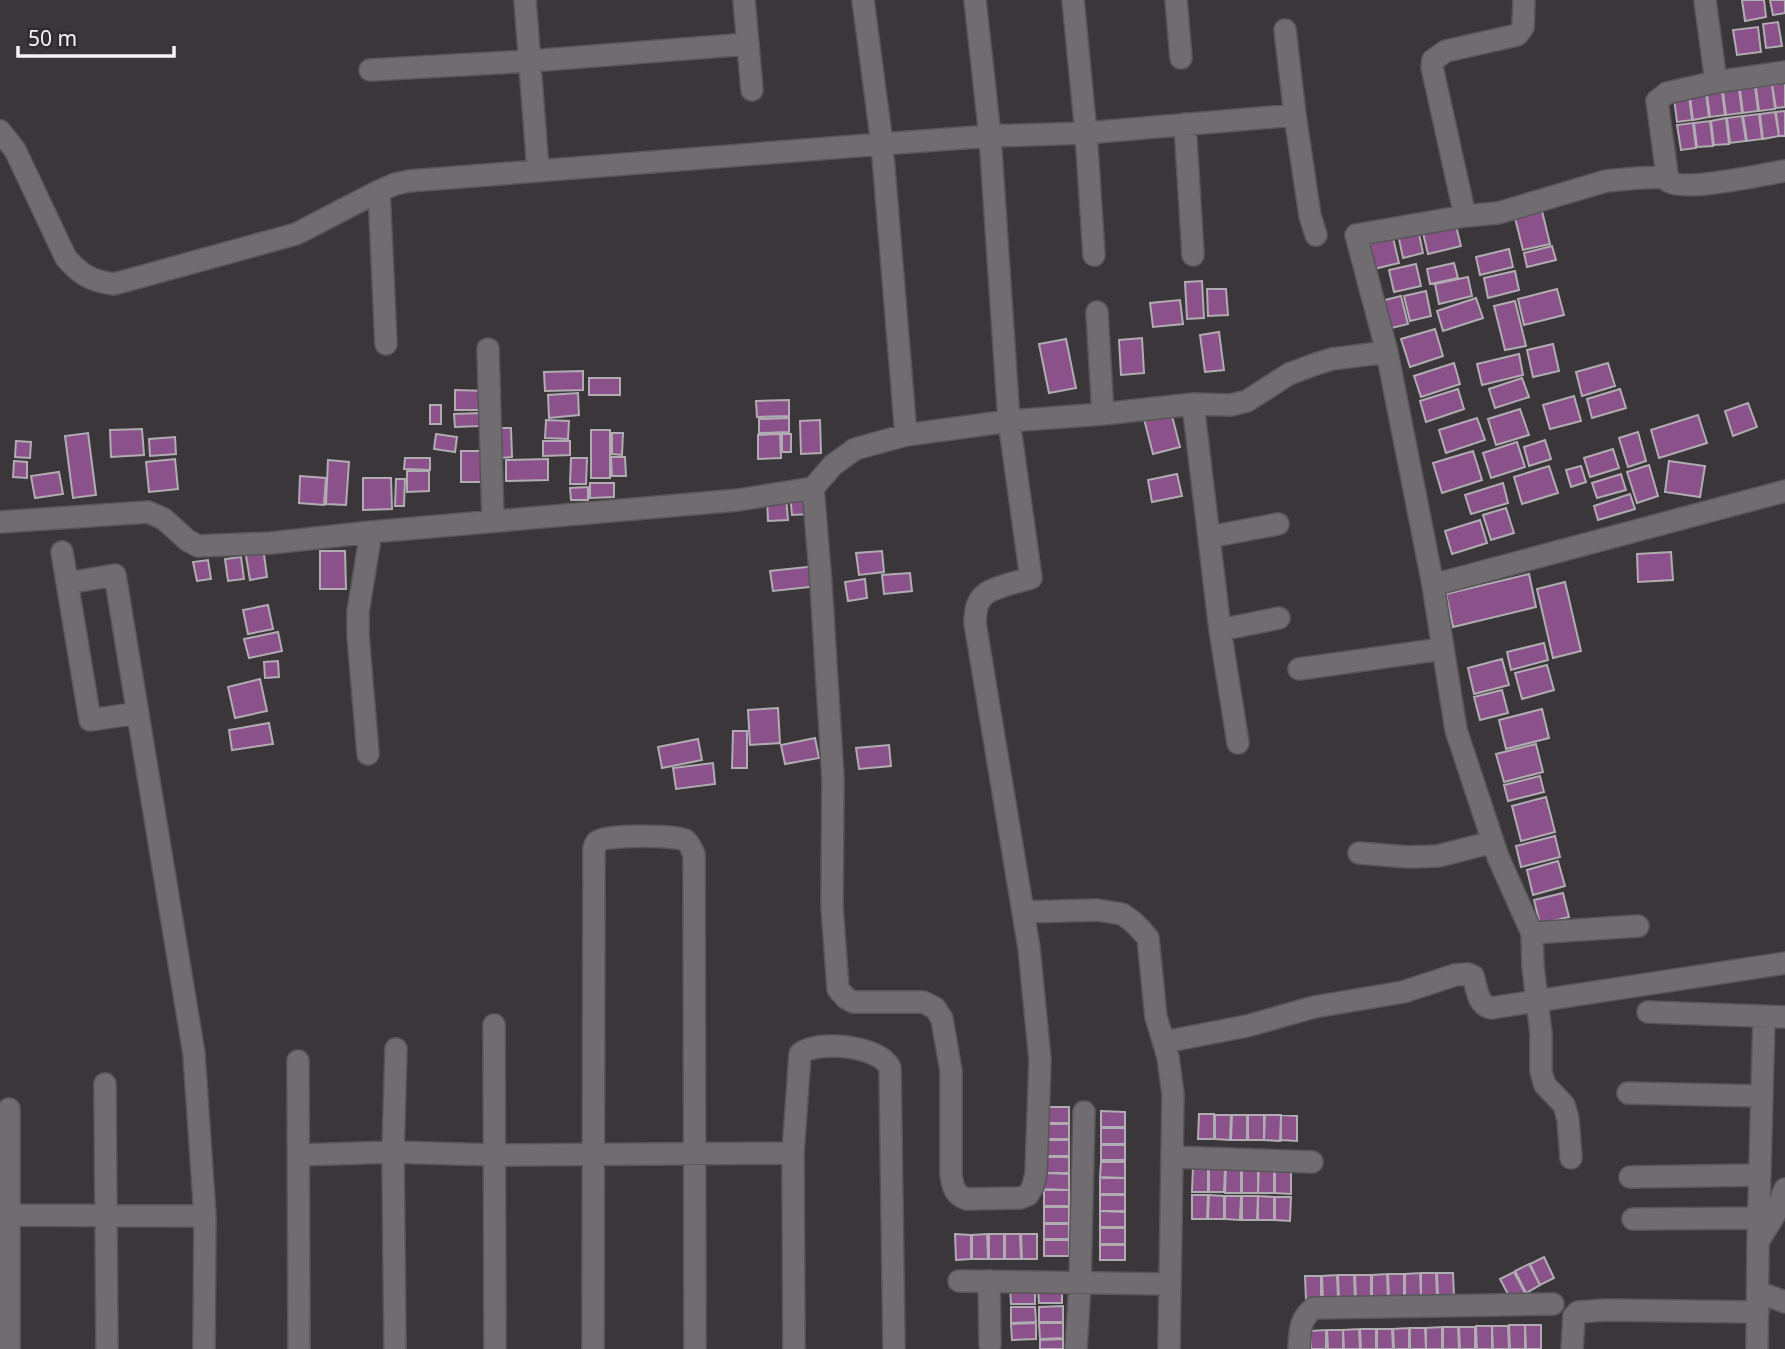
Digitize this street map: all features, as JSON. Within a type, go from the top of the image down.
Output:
[{"type":"street","points":[[525,0],[538,170]]},
{"type":"street","points":[[744,0],[752,90]]},
{"type":"street","points":[[863,0],[882,144],[906,435]]},
{"type":"street","points":[[813,488],[833,779],[832,906],[838,989],[853,1002],[923,1002],[936,1008],[942,1019],[951,1071],[953,1188],[959,1196],[967,1199],[1020,1198],[1028,1195],[1035,1174],[1040,1060],[1029,948],[975,623],[976,610],[982,597],[1031,578],[1009,421],[990,136],[975,0]]},
{"type":"street","points":[[1073,0],[1094,255]]},
{"type":"street","points":[[1176,0],[1181,58]]},
{"type":"street","points":[[1465,216],[1432,67],[1433,60],[1446,51],[1517,35],[1523,27],[1524,0]]},
{"type":"street","points":[[1705,0],[1716,82]]},
{"type":"street","points":[[1285,30],[1310,216],[1316,235]]},
{"type":"street","points":[[370,70],[748,44]]},
{"type":"street","points":[[1785,72],[1716,82],[1667,93],[1657,101],[1668,181],[1676,185],[1699,185],[1785,171]]},
{"type":"street","points":[[0,131],[15,150],[66,258],[85,276],[95,281],[121,283],[296,234],[379,191],[408,181],[990,136],[1086,133],[1295,115]]},
{"type":"street","points":[[1185,124],[1193,255]]},
{"type":"street","points":[[1572,1158],[1564,1105],[1545,1085],[1541,1072],[1541,1034],[1532,933],[1493,842],[1456,730],[1433,585],[1387,352],[1356,235],[1498,213],[1606,181],[1666,177]]},
{"type":"street","points":[[379,191],[386,344]]},
{"type":"street","points":[[1097,312],[1103,414]]},
{"type":"street","points":[[488,349],[493,521]]},
{"type":"street","points":[[0,522],[148,512],[164,519],[187,540],[198,546],[271,543],[738,500],[813,488],[833,465],[855,449],[906,435],[1009,421],[1193,404],[1231,405],[1247,401],[1289,374],[1313,365],[1332,359],[1387,352]]},
{"type":"street","points":[[1193,404],[1220,630],[1238,743]]},
{"type":"street","points":[[1433,585],[1785,491]]},
{"type":"street","points":[[1209,537],[1278,524]]},
{"type":"street","points":[[368,754],[358,612],[371,532]]},
{"type":"street","points":[[62,552],[90,720],[138,713]]},
{"type":"street","points":[[68,583],[115,575],[194,1054],[205,1216],[204,1349]]},
{"type":"street","points":[[1220,630],[1279,618]]},
{"type":"street","points":[[1299,670],[1442,649]]},
{"type":"street","points":[[593,1349],[594,848],[596,843],[607,838],[657,836],[684,839],[690,844],[694,854],[695,1349]]},
{"type":"street","points":[[1359,853],[1408,857],[1438,856],[1493,842]]},
{"type":"street","points":[[1023,912],[1097,910],[1122,914],[1148,938],[1156,1017],[1164,1042],[1173,1094],[1169,1349]]},
{"type":"street","points":[[1532,933],[1639,926]]},
{"type":"street","points":[[1164,1042],[1247,1026],[1314,1007],[1404,992],[1455,975],[1468,974],[1474,977],[1481,1002],[1491,1008],[1785,963]]},
{"type":"street","points":[[1648,1012],[1775,1017],[1761,1096],[1757,1349]]},
{"type":"street","points":[[494,1025],[495,1349]]},
{"type":"street","points":[[794,1349],[793,1153],[800,1054],[805,1049],[818,1046],[877,1054],[888,1062],[890,1068],[894,1349]]},
{"type":"street","points":[[395,1349],[393,1152],[396,1049]]},
{"type":"street","points":[[298,1061],[299,1349]]},
{"type":"street","points":[[105,1084],[107,1349]]},
{"type":"street","points":[[1628,1093],[1761,1096]]},
{"type":"street","points":[[9,1110],[4,1215],[9,1349]]},
{"type":"street","points":[[1076,1349],[1084,1112]]},
{"type":"street","points":[[299,1155],[393,1152],[494,1155],[793,1153]]},
{"type":"street","points":[[1172,1157],[1312,1162]]},
{"type":"street","points":[[1630,1177],[1759,1175]]},
{"type":"street","points":[[1758,1242],[1774,1216],[1785,1189]]},
{"type":"street","points":[[4,1215],[205,1216]]},
{"type":"street","points":[[1633,1219],[1759,1218]]},
{"type":"street","points":[[959,1281],[1170,1284]]},
{"type":"street","points":[[989,1281],[990,1344]]},
{"type":"street","points":[[1572,1349],[1573,1317],[1578,1312],[1758,1301],[1785,1302]]},
{"type":"street","points":[[1299,1349],[1300,1324],[1314,1308],[1553,1304]]},
{"type":"building","points":[[1742,0],[1764,0],[1766,17],[1745,21]]},
{"type":"building","points":[[1770,0],[1785,0],[1785,13],[1773,15]]},
{"type":"building","points":[[1778,22],[1782,46],[1766,48],[1763,24]]},
{"type":"building","points":[[1758,27],[1761,52],[1737,55],[1733,30]]},
{"type":"building","points":[[1785,83],[1785,107],[1776,108],[1772,85]]},
{"type":"building","points":[[1772,85],[1775,109],[1759,111],[1756,87]]},
{"type":"building","points":[[1755,87],[1758,111],[1743,113],[1740,89]]},
{"type":"building","points":[[1739,89],[1742,113],[1726,115],[1723,92]]},
{"type":"building","points":[[1722,92],[1725,115],[1710,117],[1707,94]]},
{"type":"building","points":[[1706,94],[1709,117],[1693,120],[1690,96]]},
{"type":"building","points":[[1689,96],[1692,120],[1677,122],[1674,98]]},
{"type":"building","points":[[1785,111],[1785,136],[1779,136],[1776,112]]},
{"type":"building","points":[[1775,112],[1779,136],[1763,139],[1760,114]]},
{"type":"building","points":[[1759,114],[1762,139],[1747,141],[1743,116]]},
{"type":"building","points":[[1742,116],[1746,141],[1730,143],[1727,118]]},
{"type":"building","points":[[1726,118],[1729,144],[1714,145],[1711,121]]},
{"type":"building","points":[[1710,121],[1713,146],[1697,147],[1694,123]]},
{"type":"building","points":[[1693,123],[1696,148],[1681,150],[1677,125]]},
{"type":"building","points":[[1541,207],[1550,244],[1523,250],[1514,214]]},
{"type":"building","points":[[1455,222],[1461,246],[1428,254],[1422,229]]},
{"type":"building","points":[[1418,229],[1423,253],[1403,258],[1398,234]]},
{"type":"building","points":[[1393,238],[1399,263],[1374,269],[1368,244]]},
{"type":"building","points":[[1552,246],[1556,260],[1527,267],[1524,253]]},
{"type":"building","points":[[1509,249],[1513,267],[1480,275],[1476,257]]},
{"type":"building","points":[[1454,263],[1458,278],[1430,284],[1427,269]]},
{"type":"building","points":[[1416,264],[1421,286],[1394,292],[1389,270]]},
{"type":"building","points":[[1515,271],[1519,290],[1488,298],[1484,278]]},
{"type":"building","points":[[1468,277],[1472,296],[1439,304],[1435,284]]},
{"type":"building","points":[[1202,281],[1204,318],[1187,319],[1185,282]]},
{"type":"building","points":[[1207,289],[1226,289],[1228,315],[1208,316]]},
{"type":"building","points":[[1557,289],[1564,315],[1524,325],[1518,299]]},
{"type":"building","points":[[1426,291],[1431,316],[1410,321],[1404,296]]},
{"type":"building","points":[[1401,296],[1408,324],[1387,329],[1381,301]]},
{"type":"building","points":[[1476,298],[1483,318],[1443,331],[1437,311]]},
{"type":"building","points":[[1180,300],[1183,324],[1153,327],[1150,303]]},
{"type":"building","points":[[1515,301],[1526,346],[1505,350],[1494,306]]},
{"type":"building","points":[[1435,329],[1443,356],[1410,367],[1401,339]]},
{"type":"building","points":[[1219,332],[1224,370],[1205,372],[1200,335]]},
{"type":"building","points":[[1142,338],[1144,373],[1121,375],[1119,340]]},
{"type":"building","points":[[1066,339],[1076,388],[1049,393],[1039,344]]},
{"type":"building","points":[[1553,344],[1559,371],[1533,377],[1527,350]]},
{"type":"building","points":[[1519,354],[1523,375],[1482,385],[1477,364]]},
{"type":"building","points":[[1454,363],[1460,384],[1421,397],[1414,376]]},
{"type":"building","points":[[1608,363],[1615,386],[1582,396],[1576,372]]},
{"type":"building","points":[[583,371],[583,390],[545,391],[544,372]]},
{"type":"building","points":[[589,378],[620,378],[620,395],[589,395]]},
{"type":"building","points":[[1522,378],[1529,397],[1495,408],[1489,389]]},
{"type":"building","points":[[1458,389],[1464,409],[1426,422],[1420,401]]},
{"type":"building","points":[[1620,389],[1626,408],[1592,418],[1587,399]]},
{"type":"building","points":[[455,390],[487,391],[487,410],[455,410]]},
{"type":"building","points":[[578,393],[579,415],[549,418],[548,395]]},
{"type":"building","points":[[1574,396],[1581,421],[1550,429],[1543,405]]},
{"type":"building","points":[[789,400],[789,416],[757,417],[756,401]]},
{"type":"building","points":[[1748,403],[1757,427],[1733,436],[1725,411]]},
{"type":"building","points":[[430,405],[441,405],[441,424],[430,424]]},
{"type":"building","points":[[1520,409],[1529,435],[1496,445],[1488,419]]},
{"type":"building","points":[[1171,412],[1180,447],[1153,454],[1144,419]]},
{"type":"building","points":[[480,413],[481,426],[455,427],[454,414]]},
{"type":"building","points":[[1698,415],[1707,443],[1659,458],[1651,430]]},
{"type":"building","points":[[789,418],[789,432],[759,433],[759,419]]},
{"type":"building","points":[[1477,418],[1485,440],[1446,453],[1439,430]]},
{"type":"building","points":[[546,420],[569,421],[568,439],[545,438]]},
{"type":"building","points":[[820,420],[821,453],[801,454],[800,421]]},
{"type":"building","points":[[498,428],[511,428],[512,457],[499,458]]},
{"type":"building","points":[[142,429],[144,455],[111,457],[110,430]]},
{"type":"building","points":[[591,430],[610,430],[610,478],[591,478]]},
{"type":"building","points":[[1638,432],[1646,461],[1628,467],[1619,438]]},
{"type":"building","points":[[88,433],[96,495],[73,498],[65,436]]},
{"type":"building","points":[[612,433],[623,433],[622,455],[612,454]]},
{"type":"building","points":[[436,434],[457,437],[455,452],[434,449]]},
{"type":"building","points":[[780,434],[781,458],[758,459],[758,435]]},
{"type":"building","points":[[782,434],[791,434],[791,452],[782,452]]},
{"type":"building","points":[[175,437],[176,454],[150,456],[149,439]]},
{"type":"building","points":[[1545,440],[1551,459],[1529,466],[1524,447]]},
{"type":"building","points":[[16,441],[31,442],[30,458],[15,457]]},
{"type":"building","points":[[543,441],[570,441],[570,455],[543,456]]},
{"type":"building","points":[[1517,442],[1525,467],[1491,478],[1483,453]]},
{"type":"building","points":[[1613,449],[1619,468],[1590,477],[1584,458]]},
{"type":"building","points":[[461,451],[484,451],[484,482],[461,482]]},
{"type":"building","points":[[1473,451],[1482,480],[1442,493],[1433,463]]},
{"type":"building","points":[[611,457],[625,457],[626,476],[612,476]]},
{"type":"building","points":[[405,458],[430,458],[430,470],[404,469]]},
{"type":"building","points":[[571,458],[587,458],[586,484],[570,484]]},
{"type":"building","points":[[175,459],[178,489],[149,492],[146,462]]},
{"type":"building","points":[[548,459],[548,480],[506,481],[506,460]]},
{"type":"building","points":[[328,460],[349,462],[346,505],[326,504]]},
{"type":"building","points":[[14,461],[27,462],[27,478],[13,477]]},
{"type":"building","points":[[1669,461],[1705,466],[1700,497],[1665,492]]},
{"type":"building","points":[[1649,465],[1658,496],[1637,503],[1627,472]]},
{"type":"building","points":[[1549,466],[1558,493],[1522,504],[1514,477]]},
{"type":"building","points":[[1581,466],[1586,482],[1571,487],[1566,470]]},
{"type":"building","points":[[407,471],[429,471],[429,491],[407,492]]},
{"type":"building","points":[[59,472],[63,494],[35,498],[31,476]]},
{"type":"building","points":[[1177,474],[1182,496],[1152,502],[1148,480]]},
{"type":"building","points":[[1621,474],[1626,490],[1597,498],[1592,483]]},
{"type":"building","points":[[300,476],[326,478],[324,505],[299,503]]},
{"type":"building","points":[[363,478],[391,478],[392,509],[363,510]]},
{"type":"building","points":[[396,479],[405,479],[404,506],[395,506]]},
{"type":"building","points":[[590,483],[614,483],[614,497],[590,498]]},
{"type":"building","points":[[1503,483],[1508,503],[1471,514],[1465,495]]},
{"type":"building","points":[[588,487],[588,500],[571,500],[570,488]]},
{"type":"building","points":[[808,493],[810,514],[792,515],[790,495]]},
{"type":"building","points":[[1630,494],[1635,509],[1598,520],[1594,506]]},
{"type":"building","points":[[786,496],[788,520],[768,521],[767,498]]},
{"type":"building","points":[[1506,508],[1514,533],[1491,540],[1483,515]]},
{"type":"building","points":[[1480,520],[1487,543],[1452,554],[1445,531]]},
{"type":"building","points":[[263,547],[267,577],[250,580],[245,550]]},
{"type":"building","points":[[320,551],[345,551],[346,589],[320,589]]},
{"type":"building","points":[[882,551],[884,572],[859,575],[856,553]]},
{"type":"building","points":[[1671,552],[1673,580],[1638,582],[1637,554]]},
{"type":"building","points":[[241,557],[244,579],[228,581],[225,559]]},
{"type":"building","points":[[208,560],[211,579],[197,581],[193,562]]},
{"type":"building","points":[[816,566],[818,586],[773,591],[770,571]]},
{"type":"building","points":[[910,573],[912,591],[884,594],[882,575]]},
{"type":"building","points":[[1529,574],[1536,607],[1453,627],[1446,594]]},
{"type":"building","points":[[865,579],[867,598],[848,601],[845,582]]},
{"type":"building","points":[[1565,582],[1581,651],[1553,658],[1537,589]]},
{"type":"building","points":[[268,605],[273,629],[248,634],[243,610]]},
{"type":"building","points":[[278,632],[282,651],[249,658],[244,639]]},
{"type":"building","points":[[1544,643],[1548,660],[1511,670],[1507,652]]},
{"type":"building","points":[[1502,659],[1509,685],[1474,694],[1468,668]]},
{"type":"building","points":[[278,661],[279,677],[265,678],[264,662]]},
{"type":"building","points":[[1547,665],[1554,690],[1522,699],[1515,673]]},
{"type":"building","points":[[260,679],[267,711],[235,718],[228,687]]},
{"type":"building","points":[[1502,690],[1508,713],[1480,720],[1474,697]]},
{"type":"building","points":[[778,708],[780,743],[750,745],[748,710]]},
{"type":"building","points":[[1542,709],[1549,738],[1506,749],[1499,720]]},
{"type":"building","points":[[269,723],[273,744],[232,750],[229,730]]},
{"type":"building","points":[[733,731],[747,731],[747,768],[732,768]]},
{"type":"building","points":[[815,738],[819,758],[785,764],[781,745]]},
{"type":"building","points":[[698,739],[702,760],[662,768],[658,747]]},
{"type":"building","points":[[1536,744],[1543,772],[1504,782],[1496,754]]},
{"type":"building","points":[[889,745],[891,766],[859,769],[856,748]]},
{"type":"building","points":[[713,763],[715,784],[676,789],[673,768]]},
{"type":"building","points":[[1540,776],[1544,792],[1508,801],[1504,785]]},
{"type":"building","points":[[1546,797],[1555,832],[1521,841],[1512,806]]},
{"type":"building","points":[[1555,836],[1560,857],[1521,867],[1516,846]]},
{"type":"building","points":[[1558,861],[1565,886],[1533,895],[1527,870]]},
{"type":"building","points":[[1563,893],[1569,917],[1540,924],[1534,900]]},
{"type":"building","points":[[1044,1107],[1069,1107],[1069,1123],[1044,1123]]},
{"type":"building","points":[[1101,1111],[1125,1112],[1125,1127],[1101,1127]]},
{"type":"building","points":[[1199,1114],[1214,1114],[1214,1139],[1198,1139]]},
{"type":"building","points":[[1215,1115],[1231,1115],[1230,1140],[1215,1139]]},
{"type":"building","points":[[1232,1115],[1247,1115],[1247,1140],[1231,1140]]},
{"type":"building","points":[[1248,1115],[1264,1115],[1264,1140],[1248,1140]]},
{"type":"building","points":[[1265,1115],[1281,1115],[1280,1141],[1264,1140]]},
{"type":"building","points":[[1281,1115],[1297,1116],[1297,1141],[1281,1140]]},
{"type":"building","points":[[1044,1124],[1069,1124],[1069,1139],[1045,1139]]},
{"type":"building","points":[[1101,1128],[1125,1128],[1125,1144],[1101,1144]]},
{"type":"building","points":[[1044,1140],[1069,1140],[1069,1156],[1044,1156]]},
{"type":"building","points":[[1101,1145],[1125,1145],[1125,1160],[1101,1160]]},
{"type":"building","points":[[1044,1157],[1069,1157],[1069,1173],[1044,1173]]},
{"type":"building","points":[[1101,1162],[1125,1162],[1125,1178],[1100,1177]]},
{"type":"building","points":[[1193,1167],[1208,1167],[1208,1192],[1192,1192]]},
{"type":"building","points":[[1209,1167],[1225,1168],[1224,1192],[1209,1192]]},
{"type":"building","points":[[1226,1168],[1241,1168],[1241,1193],[1225,1193]]},
{"type":"building","points":[[1242,1168],[1258,1168],[1258,1193],[1242,1193]]},
{"type":"building","points":[[1259,1168],[1274,1168],[1274,1193],[1258,1193]]},
{"type":"building","points":[[1275,1168],[1291,1169],[1291,1194],[1275,1193]]},
{"type":"building","points":[[1044,1173],[1069,1174],[1069,1190],[1044,1189]]},
{"type":"building","points":[[1100,1178],[1125,1178],[1125,1194],[1100,1194]]},
{"type":"building","points":[[1044,1190],[1069,1190],[1069,1206],[1044,1206]]},
{"type":"building","points":[[1100,1195],[1125,1195],[1125,1211],[1100,1211]]},
{"type":"building","points":[[1192,1195],[1208,1195],[1207,1219],[1192,1219]]},
{"type":"building","points":[[1209,1195],[1224,1196],[1224,1219],[1208,1219]]},
{"type":"building","points":[[1225,1196],[1241,1196],[1240,1220],[1225,1219]]},
{"type":"building","points":[[1242,1196],[1258,1196],[1257,1220],[1242,1220]]},
{"type":"building","points":[[1258,1196],[1274,1197],[1274,1220],[1258,1220]]},
{"type":"building","points":[[1275,1197],[1291,1197],[1290,1221],[1275,1220]]},
{"type":"building","points":[[1044,1207],[1069,1207],[1069,1223],[1044,1223]]},
{"type":"building","points":[[1100,1211],[1125,1212],[1125,1227],[1100,1227]]},
{"type":"building","points":[[1044,1224],[1069,1224],[1069,1239],[1044,1239]]},
{"type":"building","points":[[1100,1228],[1125,1228],[1125,1244],[1100,1244]]},
{"type":"building","points":[[955,1234],[971,1235],[971,1259],[956,1260]]},
{"type":"building","points":[[987,1234],[988,1259],[972,1259],[972,1235]]},
{"type":"building","points":[[989,1234],[1004,1234],[1004,1259],[989,1259]]},
{"type":"building","points":[[1005,1234],[1020,1234],[1021,1259],[1005,1259]]},
{"type":"building","points":[[1021,1234],[1037,1234],[1037,1259],[1022,1259]]},
{"type":"building","points":[[1044,1240],[1069,1240],[1069,1256],[1044,1256]]},
{"type":"building","points":[[1100,1245],[1125,1245],[1125,1260],[1100,1260]]},
{"type":"building","points":[[1544,1257],[1554,1278],[1540,1285],[1530,1264]]},
{"type":"building","points":[[1529,1264],[1540,1285],[1526,1293],[1515,1271]]},
{"type":"building","points":[[1514,1272],[1525,1293],[1511,1300],[1500,1279]]},
{"type":"building","points":[[1420,1273],[1421,1297],[1405,1297],[1405,1274]]},
{"type":"building","points":[[1421,1273],[1436,1273],[1437,1297],[1421,1297]]},
{"type":"building","points":[[1437,1273],[1453,1273],[1454,1296],[1438,1296]]},
{"type":"building","points":[[1387,1274],[1388,1298],[1372,1298],[1372,1275]]},
{"type":"building","points":[[1388,1274],[1404,1274],[1404,1297],[1389,1298]]},
{"type":"building","points":[[1337,1275],[1338,1299],[1323,1300],[1322,1276]]},
{"type":"building","points":[[1338,1275],[1354,1275],[1355,1299],[1339,1299]]},
{"type":"building","points":[[1355,1275],[1371,1275],[1371,1298],[1356,1299]]},
{"type":"building","points":[[1305,1276],[1321,1276],[1321,1300],[1306,1300]]},
{"type":"building","points":[[1062,1287],[1062,1303],[1039,1303],[1038,1288]]},
{"type":"building","points":[[1010,1288],[1035,1288],[1035,1304],[1011,1304]]},
{"type":"building","points":[[1063,1306],[1063,1322],[1039,1322],[1039,1307]]},
{"type":"building","points":[[1011,1307],[1035,1307],[1036,1322],[1011,1323]]},
{"type":"building","points":[[1036,1323],[1036,1339],[1012,1340],[1011,1324]]},
{"type":"building","points":[[1039,1323],[1063,1323],[1063,1338],[1040,1339]]},
{"type":"building","points":[[1509,1325],[1525,1325],[1525,1349],[1510,1349]]},
{"type":"building","points":[[1525,1325],[1541,1325],[1541,1349],[1526,1349]]},
{"type":"building","points":[[1476,1326],[1492,1326],[1492,1349],[1477,1349]]},
{"type":"building","points":[[1492,1326],[1508,1326],[1509,1349],[1493,1349]]},
{"type":"building","points":[[1442,1327],[1442,1349],[1426,1349],[1426,1328]]},
{"type":"building","points":[[1443,1327],[1458,1327],[1459,1349],[1443,1349]]},
{"type":"building","points":[[1459,1327],[1475,1327],[1475,1349],[1460,1349]]},
{"type":"building","points":[[1409,1328],[1409,1349],[1394,1349],[1393,1329]]},
{"type":"building","points":[[1410,1328],[1425,1328],[1426,1349],[1410,1349]]},
{"type":"building","points":[[1359,1329],[1360,1349],[1344,1349],[1343,1330]]},
{"type":"building","points":[[1360,1329],[1376,1329],[1376,1349],[1361,1349]]},
{"type":"building","points":[[1377,1329],[1392,1329],[1393,1349],[1377,1349]]},
{"type":"building","points":[[1326,1330],[1326,1349],[1311,1349],[1310,1331]]},
{"type":"building","points":[[1327,1330],[1343,1330],[1343,1349],[1328,1349]]},
{"type":"building","points":[[1063,1339],[1063,1349],[1040,1349],[1040,1340]]}]
